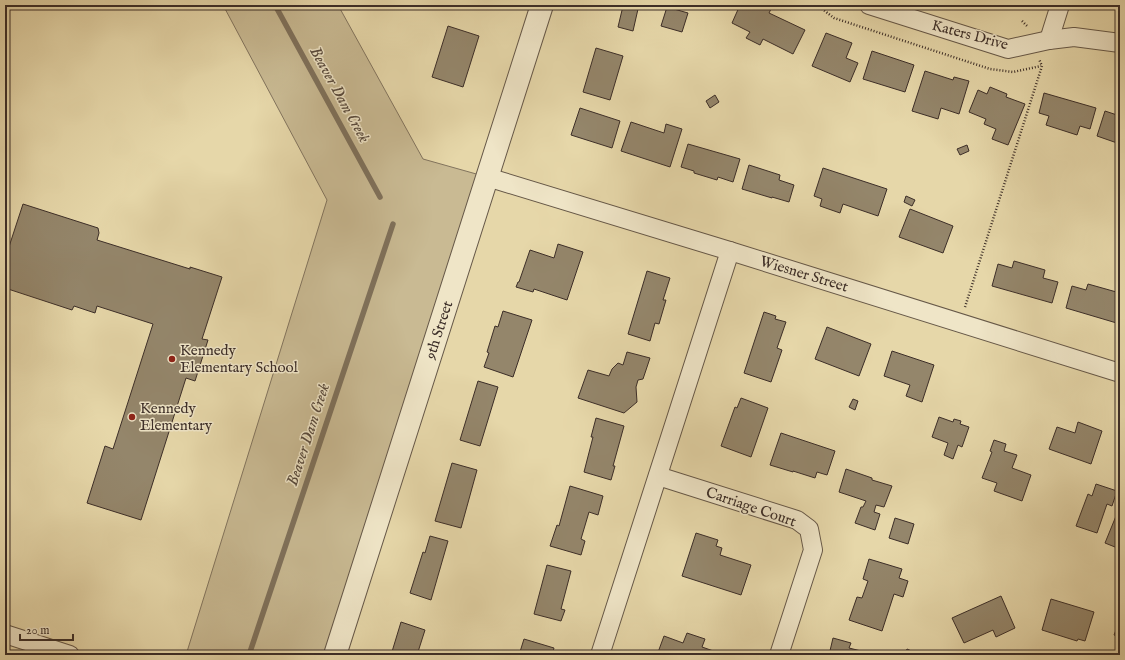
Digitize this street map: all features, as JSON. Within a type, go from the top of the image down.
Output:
[{"type":"street","name":"9th Street","points":[[335,655],[542,5]]},
{"type":"street","name":"Katers Drive","points":[[869,5],[1008,49],[1042,41],[1074,37],[1120,43]]},
{"type":"street","points":[[1042,41],[1060,5]]},
{"type":"street","name":"Wiesner Street","points":[[487,177],[1120,373]]},
{"type":"street","points":[[600,655],[730,251]]},
{"type":"street","name":"Carriage Court","points":[[658,476],[797,520],[809,529],[813,550],[779,655]]},
{"type":"street","points":[[5,634],[60,654]]},
{"type":"path","points":[[817,5],[834,18],[990,69],[1013,72],[1042,66]]},
{"type":"path","points":[[960,323],[1042,66],[1042,41],[1022,21]]},
{"type":"shaded area","points":[[223,5],[338,5],[423,159],[487,177],[335,655],[186,655],[327,200]]},
{"type":"building","points":[[740,5],[763,5],[771,9],[769,13],[805,30],[793,54],[763,39],[760,45],[746,38],[750,32],[732,23]]},
{"type":"building","points":[[623,6],[638,9],[633,31],[618,27]]},
{"type":"building","points":[[667,7],[688,13],[682,32],[661,26]]},
{"type":"building","points":[[448,26],[479,36],[463,87],[432,77]]},
{"type":"building","points":[[826,33],[852,43],[846,58],[858,63],[850,82],[812,66]]},
{"type":"building","points":[[596,48],[623,56],[610,100],[583,92]]},
{"type":"building","points":[[872,51],[914,65],[905,92],[863,79]]},
{"type":"building","points":[[925,71],[953,80],[954,77],[969,81],[959,114],[941,108],[938,119],[912,111]]},
{"type":"building","points":[[990,87],[1007,94],[1006,97],[1025,104],[1008,145],[992,139],[996,129],[984,124],[986,119],[969,112],[978,90],[987,94]]},
{"type":"building","points":[[1044,93],[1096,108],[1090,129],[1080,126],[1077,135],[1046,125],[1049,116],[1039,113]]},
{"type":"building","points":[[715,95],[719,102],[710,108],[706,101]]},
{"type":"building","points":[[580,108],[620,121],[612,148],[571,135]]},
{"type":"building","points":[[1105,111],[1120,116],[1120,144],[1097,136]]},
{"type":"building","points":[[631,122],[664,133],[666,124],[682,129],[670,167],[621,151]]},
{"type":"building","points":[[688,144],[740,159],[733,182],[718,177],[717,180],[694,173],[694,171],[681,167]]},
{"type":"building","points":[[967,145],[969,151],[960,155],[957,149]]},
{"type":"building","points":[[749,165],[780,175],[779,180],[794,185],[789,202],[742,189]]},
{"type":"building","points":[[823,168],[887,189],[878,216],[843,204],[840,213],[820,206],[822,199],[814,196]]},
{"type":"building","points":[[906,196],[915,200],[912,206],[904,202]]},
{"type":"building","name":"Kennedy Elementary School","points":[[23,204],[98,228],[99,233],[97,240],[190,269],[190,267],[222,277],[202,339],[208,340],[195,381],[186,378],[141,520],[87,503],[105,446],[113,449],[153,324],[97,306],[95,313],[74,306],[72,310],[5,288],[5,259]]},
{"type":"building","points":[[910,209],[953,226],[943,253],[899,237]]},
{"type":"building","points":[[558,244],[583,252],[567,300],[534,289],[533,292],[516,287],[530,250],[554,258]]},
{"type":"building","points":[[1014,261],[1045,270],[1043,278],[1058,282],[1052,303],[992,286],[998,264],[1012,268]]},
{"type":"building","points":[[647,271],[670,278],[663,300],[666,300],[659,324],[655,323],[650,341],[628,334]]},
{"type":"building","points":[[1088,284],[1120,293],[1120,324],[1066,308],[1072,286],[1086,290]]},
{"type":"building","points":[[503,311],[532,320],[513,377],[484,367],[489,353],[487,352],[495,326],[498,327]]},
{"type":"building","points":[[764,312],[776,316],[775,319],[786,322],[777,348],[782,350],[771,382],[744,373]]},
{"type":"building","points":[[827,327],[871,344],[859,376],[815,359]]},
{"type":"building","points":[[892,351],[934,365],[922,402],[906,396],[910,385],[884,376]]},
{"type":"building","points":[[627,352],[650,358],[643,379],[638,380],[636,387],[637,402],[624,413],[578,398],[588,370],[609,376],[612,369],[618,363],[623,365]]},
{"type":"building","points":[[478,381],[498,387],[480,446],[460,440]]},
{"type":"building","points":[[741,398],[768,408],[751,457],[721,446],[735,407],[737,408]]},
{"type":"building","points":[[853,399],[858,401],[855,410],[849,407]]},
{"type":"building","points":[[939,417],[953,422],[954,419],[961,421],[960,424],[969,427],[962,447],[958,445],[953,459],[944,455],[948,443],[932,437]]},
{"type":"building","points":[[596,418],[624,426],[613,466],[615,466],[611,480],[584,472]]},
{"type":"building","points":[[1078,422],[1102,431],[1091,464],[1049,449],[1057,427],[1075,433]]},
{"type":"building","points":[[781,433],[835,451],[827,475],[817,472],[815,478],[770,465]]},
{"type":"building","points":[[994,440],[1006,444],[1004,451],[1017,455],[1012,468],[1031,475],[1022,501],[994,491],[997,483],[982,478],[992,452],[990,451]]},
{"type":"building","points":[[452,463],[477,470],[461,528],[435,521]]},
{"type":"building","points":[[846,469],[872,478],[872,480],[892,486],[884,507],[876,505],[874,512],[880,514],[875,530],[855,523],[861,507],[863,507],[866,501],[839,492]]},
{"type":"building","points":[[1096,484],[1117,491],[1112,506],[1107,504],[1097,533],[1076,526],[1088,494],[1092,496]]},
{"type":"building","points":[[570,486],[603,496],[598,515],[589,512],[581,539],[585,541],[581,555],[550,546],[557,525],[559,526]]},
{"type":"building","points":[[1116,516],[1120,518],[1120,549],[1105,543]]},
{"type":"building","points":[[895,518],[914,524],[908,544],[889,538]]},
{"type":"building","points":[[696,533],[718,540],[716,546],[722,548],[720,555],[751,565],[741,595],[682,576]]},
{"type":"building","points":[[430,536],[448,541],[431,600],[410,593],[423,552],[425,553]]},
{"type":"building","points":[[869,559],[902,569],[899,578],[908,581],[903,597],[894,594],[882,631],[849,620],[857,597],[862,598],[868,581],[863,579]]},
{"type":"building","points":[[547,565],[571,571],[561,609],[565,610],[561,621],[534,614]]},
{"type":"building","points":[[1001,596],[1015,628],[996,637],[993,630],[964,643],[952,618]]},
{"type":"building","points":[[1051,599],[1094,612],[1085,641],[1078,639],[1077,641],[1042,630]]},
{"type":"building","points":[[1120,620],[1120,637],[1114,635]]},
{"type":"building","points":[[401,622],[425,630],[417,655],[391,655]]},
{"type":"building","points":[[687,633],[705,639],[702,647],[722,654],[657,655],[664,636],[683,643]]},
{"type":"building","points":[[833,638],[851,643],[849,648],[865,652],[864,655],[829,655]]},
{"type":"building","points":[[524,639],[554,648],[552,655],[519,655]]},
{"type":"building","points":[[907,649],[916,653],[915,655],[904,655]]},
{"type":"waterway","name":"Beaver Dam Creek","points":[[275,5],[380,197]]},
{"type":"waterway","name":"Beaver Dam Creek","points":[[249,655],[393,224]]},
{"type":"place","name":"Kennedy Elementary School","points":[[172,359]]},
{"type":"place","name":"Kennedy Elementary","points":[[132,417]]}]
